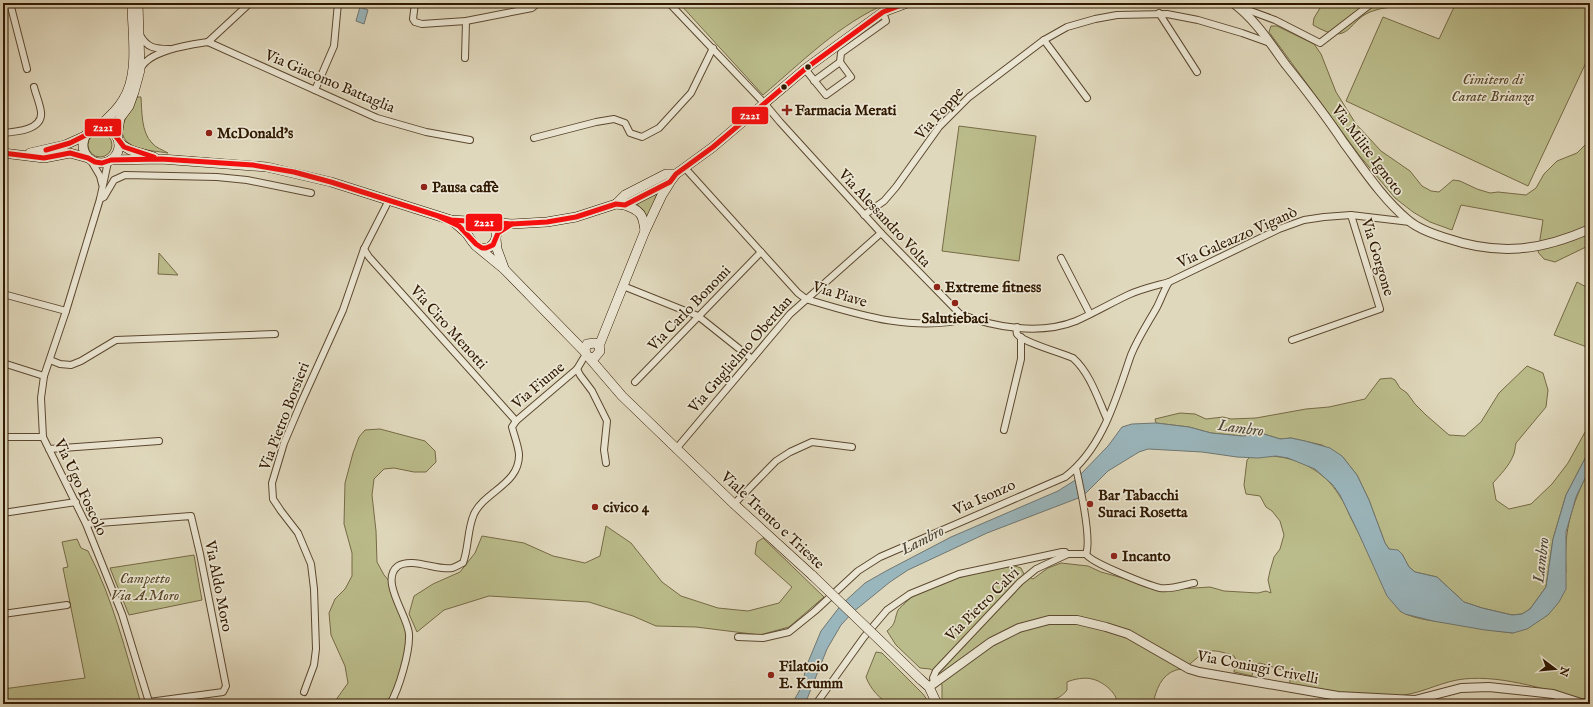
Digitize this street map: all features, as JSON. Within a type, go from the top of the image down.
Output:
[{"type":"main road","points":[[21,154],[61,147],[85,136],[91,130],[98,127],[117,109],[129,90],[133,73],[132,3]]},
{"type":"main road","points":[[110,161],[117,152],[120,118],[128,106],[134,92],[140,70],[138,3]]},
{"type":"main road","points":[[587,355],[595,357],[595,346],[606,330],[646,230],[662,194],[676,174],[713,147],[805,69],[883,12],[907,3]]},
{"type":"main road","points":[[98,127],[111,130],[118,140],[130,150],[162,159]]},
{"type":"main road","points":[[85,136],[83,150],[89,159]]},
{"type":"main road","points":[[3,153],[44,158],[70,153],[95,162],[162,159],[267,166],[314,177],[451,220],[512,224],[547,222],[576,217],[620,205],[670,182]]},
{"type":"main road","points":[[620,205],[625,195],[666,174],[676,174]]},
{"type":"main road","points":[[620,205],[638,210],[642,215],[646,230]]},
{"type":"main road","points":[[451,220],[465,232],[473,242],[504,269],[565,330],[607,378]]},
{"type":"main road","points":[[484,222],[473,227],[470,235],[473,242],[484,248],[491,246],[497,237],[512,224]]},
{"type":"main road","points":[[484,222],[494,227],[497,237],[497,249],[504,269]]},
{"type":"main road","points":[[565,330],[595,346]]},
{"type":"main road","points":[[587,355],[586,346],[595,346]]},
{"type":"main road","name":"Viale Trento e Trieste","points":[[595,346],[607,378],[622,396],[676,449],[813,576],[920,679],[931,685],[937,704]]},
{"type":"street","points":[[10,3],[27,69]]},
{"type":"street","points":[[140,70],[143,64],[151,57],[174,49],[208,42],[250,3]]},
{"type":"street","points":[[315,90],[334,46],[338,3]]},
{"type":"street","points":[[415,3],[413,19],[417,23],[466,21],[532,8],[538,3]]},
{"type":"street","name":"Via Alessandro Volta","points":[[669,3],[765,104],[864,215],[960,314],[997,325],[1044,328],[1076,321],[1128,295],[1148,287],[1169,282]]},
{"type":"street","points":[[1235,4],[1274,20],[1320,43],[1372,3]]},
{"type":"street","name":"Via Milite Ignoto","points":[[1235,4],[1252,21],[1270,43],[1375,186],[1394,207],[1411,222],[1439,236],[1465,244],[1478,247],[1505,249],[1533,248],[1565,240],[1590,228]]},
{"type":"street","points":[[814,81],[840,62],[842,53],[886,21],[883,12]]},
{"type":"street","points":[[1158,13],[1197,72]]},
{"type":"street","name":"Via Foppe","points":[[864,215],[884,201],[896,187],[939,127],[957,108],[989,81],[1044,40],[1067,27],[1095,19],[1117,15],[1158,13],[1198,20],[1270,43]]},
{"type":"street","points":[[465,58],[466,21]]},
{"type":"street","points":[[140,34],[143,41],[150,46],[160,49],[174,49]]},
{"type":"street","points":[[1044,40],[1088,98]]},
{"type":"street","name":"Via Giacomo Battaglia","points":[[208,42],[377,118],[426,132],[470,140]]},
{"type":"street","points":[[534,138],[584,124],[614,120],[625,123],[630,133],[642,137],[659,128],[691,93],[713,48]]},
{"type":"street","points":[[805,69],[826,95],[851,77],[840,62]]},
{"type":"street","points":[[3,133],[32,128],[38,124],[41,117],[41,110],[34,87]]},
{"type":"street","points":[[89,159],[100,176],[103,187]]},
{"type":"street","name":"Via Ugo Foscolo","points":[[110,161],[66,311],[44,376],[40,398],[43,436],[86,524],[122,614],[149,702]]},
{"type":"street","name":"Via Piave","points":[[685,168],[760,252],[806,299],[871,317],[907,324],[955,322],[970,318]]},
{"type":"street","points":[[100,198],[104,197],[114,180],[125,175],[217,177],[247,180],[312,193]]},
{"type":"street","name":"Via Pietro Borsieri","points":[[304,692],[314,666],[316,649],[314,589],[311,564],[298,532],[281,511],[274,499],[272,484],[284,443],[343,310],[364,249],[390,200]]},
{"type":"street","name":"Via Galeazzo Viganò","points":[[1169,282],[1280,229],[1304,220],[1324,216],[1351,215],[1411,222]]},
{"type":"street","name":"Via Gorgone","points":[[1292,340],[1380,309],[1351,215]]},
{"type":"street","name":"Via Guglielmo Oberdan","points":[[676,449],[790,314],[881,233]]},
{"type":"street","name":"Via Ciro Menotti","points":[[364,249],[369,257],[516,421]]},
{"type":"street","name":"Via Carlo Bonomi","points":[[636,382],[760,252]]},
{"type":"street","points":[[1061,258],[1090,314]]},
{"type":"street","points":[[1169,282],[1157,306],[1141,332],[1131,355],[1116,400],[1107,419],[1095,443],[1076,468],[1082,496],[1088,549],[1086,554],[1088,557],[1126,575],[1161,588],[1180,587],[1194,583]]},
{"type":"street","points":[[624,286],[698,316],[752,360]]},
{"type":"street","points":[[3,294],[66,311]]},
{"type":"street","points":[[1017,327],[1018,334],[1032,343],[1073,358],[1077,361],[1087,376],[1107,419]]},
{"type":"street","points":[[50,360],[60,364],[71,365],[81,362],[116,340],[275,334]]},
{"type":"street","points":[[1004,430],[1021,359],[1022,337]]},
{"type":"street","name":"Via Fiume","points":[[390,704],[395,696],[400,680],[409,634],[391,583],[392,573],[399,566],[408,564],[452,568],[463,563],[468,551],[467,540],[471,523],[480,503],[507,482],[514,472],[519,454],[512,427],[516,421],[577,369],[587,355]]},
{"type":"street","points":[[3,363],[44,376]]},
{"type":"street","points":[[577,369],[592,391],[607,421],[604,450],[606,464]]},
{"type":"street","points":[[3,437],[43,436]]},
{"type":"street","points":[[49,448],[159,441]]},
{"type":"street","points":[[734,504],[776,461],[790,452],[812,442],[852,447]]},
{"type":"street","name":"Via Isonzo","points":[[738,637],[763,638],[789,632],[815,611],[858,571],[880,557],[1065,477],[1076,468]]},
{"type":"street","points":[[3,513],[76,502]]},
{"type":"street","name":"Via Aldo Moro","points":[[86,524],[191,516],[226,686],[223,692],[149,702]]},
{"type":"street","points":[[816,704],[864,637],[887,610],[910,594],[959,574],[1062,552],[1065,552],[1066,555]]},
{"type":"street","name":"Via Pietro Calvi","points":[[931,685],[936,671],[1020,582],[1036,569],[1066,555],[1086,554]]},
{"type":"street","points":[[3,614],[67,605]]},
{"type":"street","name":"Via Coniugi Crivelli","points":[[931,685],[991,642],[1019,628],[1049,620],[1063,619],[1106,627],[1128,634],[1189,669],[1199,672],[1338,696],[1415,702],[1461,688],[1489,687],[1553,694],[1584,704]]},
{"type":"green space","points":[[679,3],[888,3],[870,11],[838,32],[763,95]]},
{"type":"green space","points":[[1323,3],[1412,3],[1403,6],[1376,10],[1366,14],[1348,30],[1343,33],[1336,34],[1326,32],[1313,25],[1314,18]]},
{"type":"green space","name":"Cimitero di Carate Brianza","points":[[1456,3],[1590,3],[1590,54],[1528,186],[1346,101],[1383,17],[1439,39]]},
{"type":"green space","points":[[1271,26],[1277,26],[1314,44],[1321,54],[1336,92],[1356,124],[1381,151],[1410,171],[1422,186],[1431,191],[1439,192],[1453,180],[1460,181],[1490,193],[1498,192],[1526,195],[1536,188],[1544,174],[1557,161],[1577,153],[1590,140],[1590,245],[1555,262],[1544,259],[1538,252],[1543,220],[1461,205],[1452,230],[1430,222],[1413,212],[1395,198],[1359,155],[1269,32]]},
{"type":"green space","points":[[137,97],[141,97],[144,127],[148,138],[155,146],[168,153],[136,147],[124,138],[122,131],[124,122]]},
{"type":"green space","points":[[959,126],[1036,136],[1019,261],[942,251]]},
{"type":"green space","points":[[100,133],[109,136],[112,145],[109,154],[100,157],[91,154],[88,145],[91,136]]},
{"type":"green space","points":[[657,193],[649,217],[646,219],[644,211],[636,203]]},
{"type":"green space","points":[[159,253],[178,275],[158,274]]},
{"type":"green space","points":[[1577,282],[1590,289],[1590,342],[1587,347],[1554,335]]},
{"type":"green space","points":[[1527,366],[1543,373],[1548,390],[1546,407],[1516,443],[1511,460],[1493,483],[1496,500],[1509,509],[1531,504],[1552,484],[1568,463],[1590,423],[1590,449],[1566,495],[1553,539],[1546,587],[1530,609],[1522,614],[1512,615],[1464,602],[1437,577],[1415,572],[1409,567],[1402,554],[1389,549],[1385,543],[1369,500],[1357,475],[1342,456],[1322,445],[1291,438],[1280,439],[1264,434],[1242,436],[1211,433],[1189,427],[1156,423],[1155,419],[1180,413],[1195,414],[1206,419],[1223,417],[1231,419],[1256,418],[1306,409],[1329,407],[1365,399],[1380,379],[1391,378],[1395,380],[1400,388],[1407,393],[1426,415],[1449,435],[1465,436],[1481,422],[1499,393]]},
{"type":"green space","points":[[380,429],[425,441],[435,451],[436,462],[426,472],[414,472],[394,468],[384,469],[374,479],[372,495],[376,531],[377,562],[384,575],[391,583],[409,634],[404,664],[390,704],[333,704],[348,683],[345,666],[331,635],[329,613],[335,599],[345,589],[352,576],[352,553],[344,524],[345,483],[359,437],[365,430]]},
{"type":"green space","points":[[1267,456],[1288,459],[1308,466],[1325,478],[1333,486],[1343,501],[1386,590],[1400,611],[1421,619],[1513,633],[1566,572],[1566,546],[1569,523],[1575,501],[1586,476],[1590,486],[1590,698],[1580,699],[1503,680],[1472,678],[1457,680],[1411,694],[1395,696],[1355,695],[1289,688],[1291,673],[1260,663],[1254,665],[1252,676],[1234,672],[1236,660],[1234,656],[1212,651],[1202,654],[1184,669],[1176,670],[1166,675],[1158,688],[1153,704],[1117,704],[1115,696],[1109,688],[1096,680],[1086,678],[1067,682],[1067,690],[1056,699],[1033,704],[942,704],[942,685],[937,673],[930,669],[920,668],[896,645],[887,631],[894,623],[899,609],[916,594],[958,578],[989,570],[1015,566],[1021,568],[1024,574],[1033,579],[1048,568],[1061,563],[1088,566],[1101,572],[1137,582],[1179,589],[1210,587],[1224,591],[1258,593],[1266,591],[1271,593],[1268,580],[1270,571],[1274,557],[1280,549],[1284,535],[1280,521],[1272,511],[1266,507],[1260,496],[1246,494],[1244,485],[1247,460],[1250,457]]},
{"type":"green space","points":[[606,526],[631,543],[662,582],[681,596],[718,608],[748,611],[779,603],[792,587],[755,554],[757,542],[763,538],[824,597],[789,627],[760,635],[696,627],[656,626],[633,616],[589,602],[489,596],[444,610],[417,632],[409,614],[414,596],[433,584],[460,572],[475,553],[482,536],[524,543],[553,556],[585,563],[600,556]]},
{"type":"green space","points":[[77,539],[81,548],[88,551],[105,588],[124,645],[141,704],[3,704],[3,689],[85,678],[63,568],[68,567],[62,542]]},
{"type":"green space","name":"Campetto Via A.Moro","points":[[194,555],[202,600],[129,615],[110,568]]},
{"type":"green space","points":[[876,652],[882,653],[923,694],[930,704],[896,705],[883,700],[873,690],[866,677]]},
{"type":"water","points":[[360,7],[368,10],[364,24],[356,21]]},
{"type":"water","points":[[1156,423],[1189,427],[1211,433],[1242,436],[1264,434],[1280,439],[1291,438],[1330,448],[1342,456],[1357,475],[1369,500],[1385,543],[1389,549],[1398,550],[1409,567],[1415,572],[1437,577],[1464,602],[1512,615],[1522,614],[1530,609],[1546,587],[1553,539],[1566,495],[1590,449],[1590,468],[1576,497],[1566,532],[1566,589],[1559,602],[1548,615],[1527,629],[1513,633],[1433,621],[1405,614],[1400,611],[1387,596],[1340,495],[1333,485],[1315,469],[1288,458],[1276,456],[1258,458],[1237,457],[1202,452],[1148,449],[1139,452],[1108,471],[1083,496],[1079,476],[1108,446],[1122,427],[1132,424]]},
{"type":"water","points":[[1077,479],[1081,497],[987,533],[908,570],[890,582],[853,612],[841,625],[827,649],[805,704],[792,704],[802,686],[806,667],[821,631],[841,605],[865,583],[951,537],[1058,491]]},
{"type":"transit line","name":"z221","points":[[3,153],[44,158],[70,153],[102,163],[111,160],[161,159],[253,165],[294,172],[331,182],[451,220],[512,224],[547,222],[576,217],[616,204],[625,205],[670,182],[676,174],[713,147],[805,69],[883,12],[907,3]]},
{"type":"transit line","name":"z221","points":[[46,150],[70,143],[94,129],[102,127],[111,130],[124,147],[154,157]]},
{"type":"transit line","name":"z221","points":[[440,217],[459,226],[476,244],[482,248],[493,245],[498,233],[512,224]]},
{"type":"place","name":"Farmacia Merati","points":[[787,110]]},
{"type":"place","name":"McDonald's","points":[[209,133]]},
{"type":"place","name":"Pausa caffè","points":[[424,187]]},
{"type":"place","name":"Extreme fitness","points":[[937,287]]},
{"type":"place","name":"Salutiebaci","points":[[955,303]]},
{"type":"place","name":"Bar Tabacchi Suraci Rosetta","points":[[1090,504]]},
{"type":"place","name":"civico 4","points":[[595,507]]},
{"type":"place","name":"Incanto","points":[[1114,556]]},
{"type":"place","name":"Filatoio E. Krumm","points":[[771,675]]},
{"type":"water label","name":"Lambro","points":[[1241,427]]},
{"type":"water label","name":"Lambro","points":[[922,539]]},
{"type":"water label","name":"Lambro","points":[[1540,560]]}]
